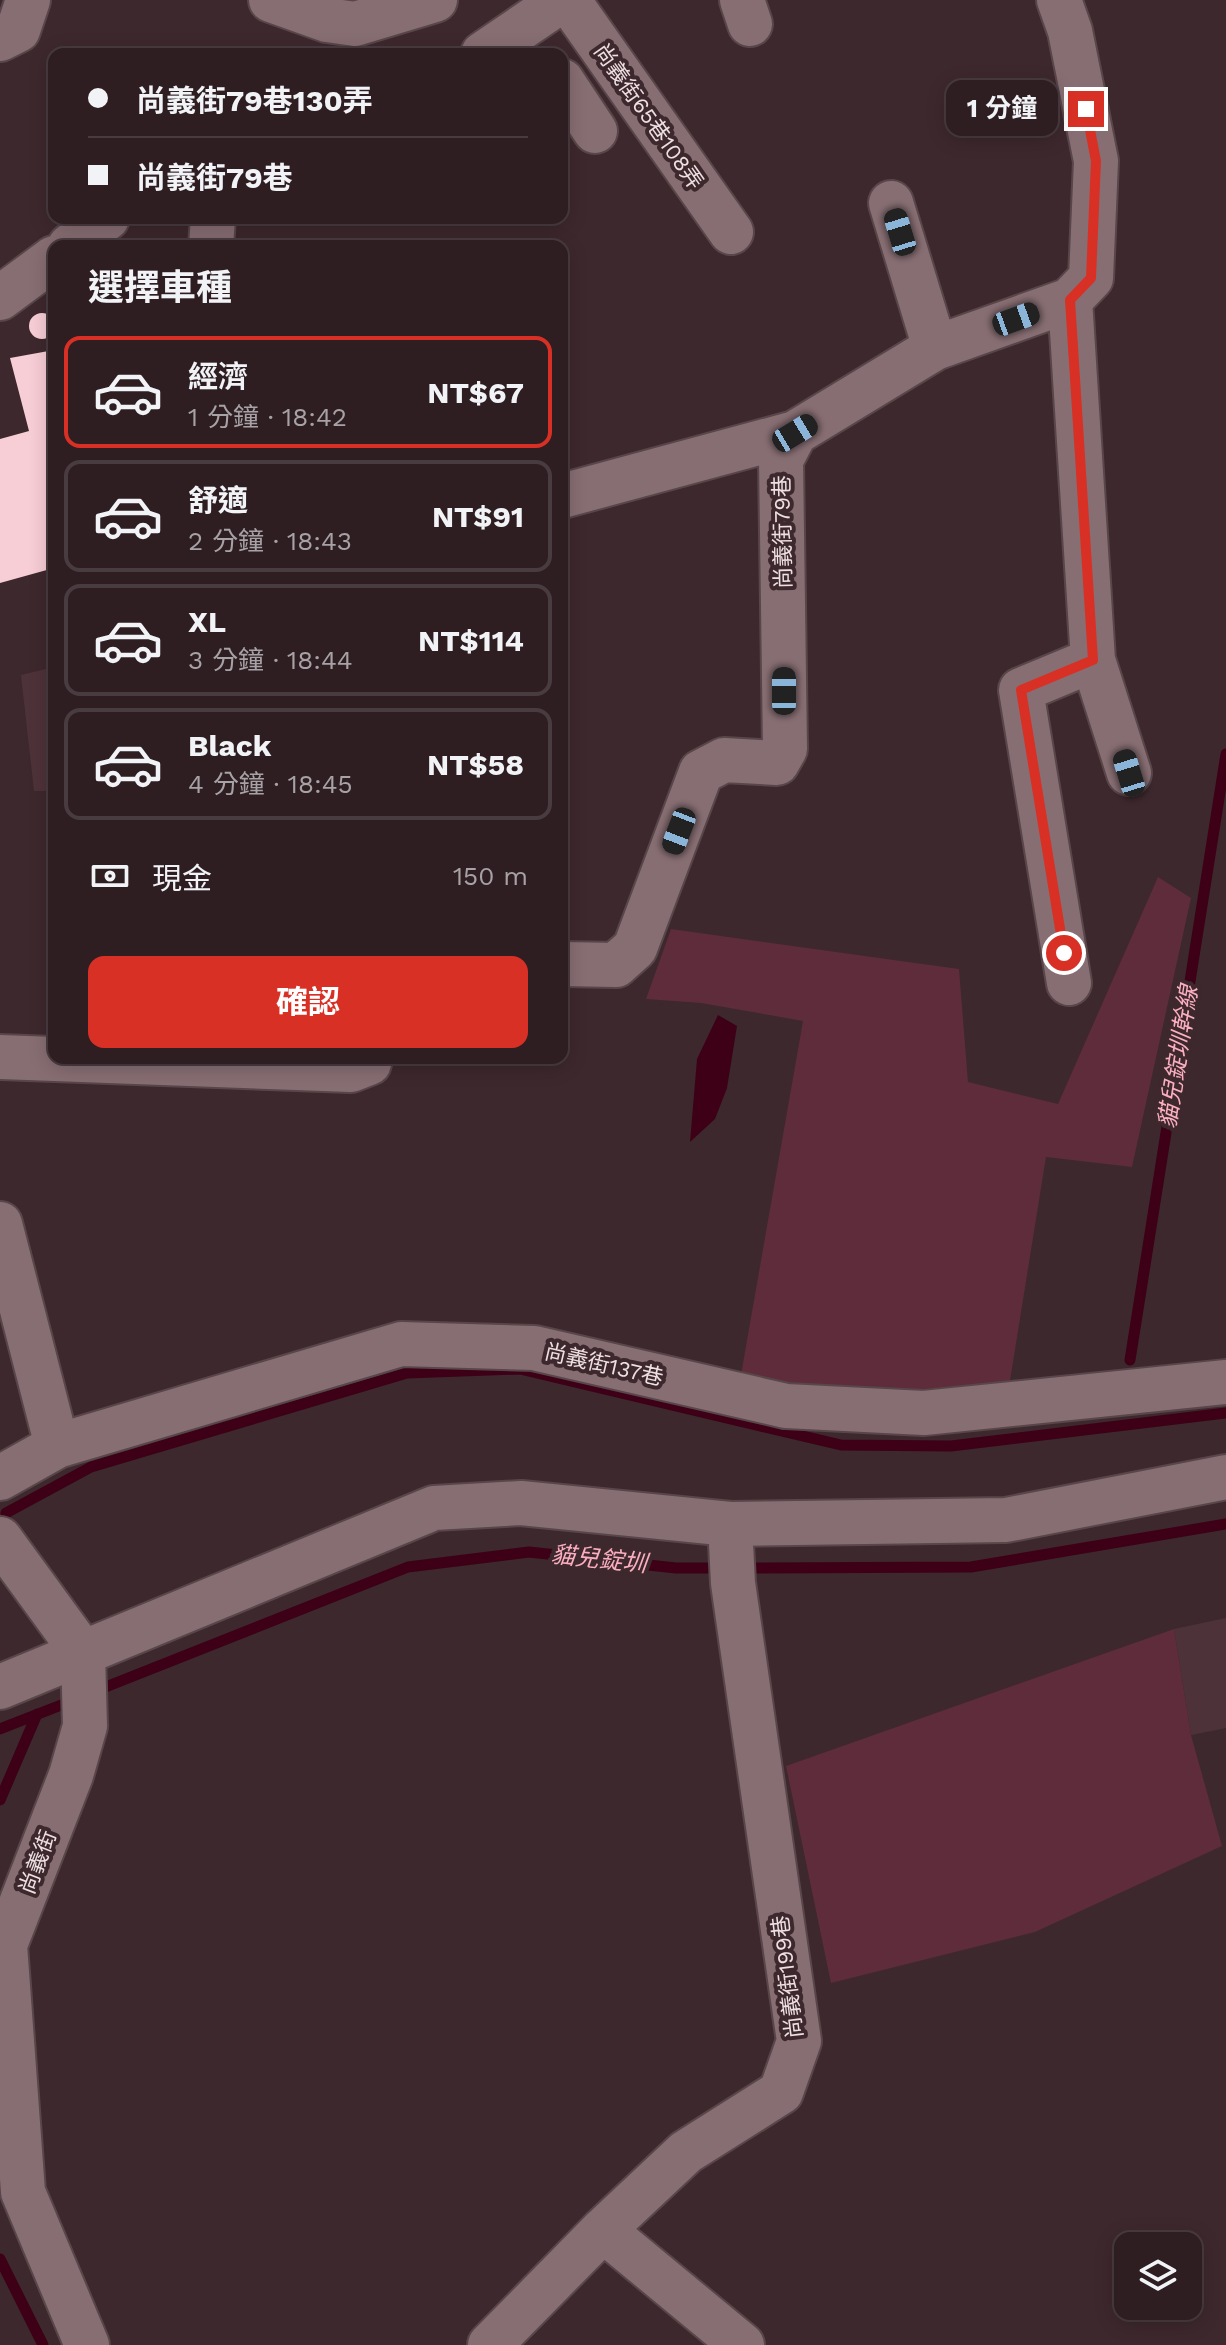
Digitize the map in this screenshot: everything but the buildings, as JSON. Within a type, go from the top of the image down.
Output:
[{"type":"street","points":[[0,39],[18,30],[28,0]]},
{"type":"street","points":[[271,0],[327,20],[355,24],[435,0]]},
{"type":"street","points":[[568,494],[795,433],[935,348],[1070,300],[1091,278],[1096,161],[1070,31],[1059,0]]},
{"type":"street","points":[[493,48],[546,15]]},
{"type":"street","name":"尚義街65巷108弄","points":[[546,15],[731,232]]},
{"type":"street","points":[[568,90],[595,131]]},
{"type":"street","points":[[891,203],[935,348]]},
{"type":"street","points":[[78,240],[99,224]]},
{"type":"street","points":[[0,298],[48,262]]},
{"type":"street","points":[[1070,300],[1093,660],[1129,773]]},
{"type":"street","name":"尚義街79巷","points":[[568,964],[616,965],[635,948],[701,772],[724,760],[777,763],[785,749],[781,460],[795,433]]},
{"type":"street","points":[[1069,983],[1021,690],[1093,660]]},
{"type":"street","points":[[0,1057],[48,1059]]},
{"type":"street","points":[[189,1064],[351,1070],[366,1064]]},
{"type":"street","points":[[0,1224],[57,1446]]},
{"type":"street","name":"尚義街137巷","points":[[0,1478],[57,1446],[401,1344],[534,1348],[786,1406],[924,1413],[1226,1382]]},
{"type":"street","points":[[0,1687],[434,1508],[521,1503],[730,1524],[1006,1520],[1226,1477]]},
{"type":"street","name":"尚義街199巷","points":[[490,2345],[603,2230],[686,2152],[781,2092],[799,2041],[733,1583],[730,1524]]},
{"type":"street","points":[[0,1539],[83,1653]]},
{"type":"street","name":"尚義街","points":[[83,1653],[85,1726],[71,1775],[5,1945],[23,2192],[87,2345]]},
{"type":"street","points":[[603,2230],[742,2345]]},
{"type":"shaded area","points":[[48,668],[48,791],[34,791],[21,675]]},
{"type":"shaded area","points":[[1158,877],[1191,898],[1132,1167],[1046,1157],[1009,1387],[906,1408],[739,1386],[803,1021],[701,1003],[646,999],[671,929],[959,969],[968,1082],[1058,1104]]},
{"type":"shaded area","points":[[718,1015],[737,1026],[727,1088],[715,1119],[690,1142],[697,1059]]},
{"type":"shaded area","points":[[1226,1618],[1226,1728],[1191,1735],[1174,1629]]},
{"type":"shaded area","points":[[1174,1629],[1191,1735],[1222,1846],[1035,1932],[831,1983],[786,1766]]},
{"type":"waterway","name":"貓兒錠圳幹線","points":[[1130,1360],[1226,754]]},
{"type":"waterway","points":[[6,1513],[91,1467],[407,1373],[520,1369],[841,1445],[951,1446],[1226,1413]]},
{"type":"waterway","name":"貓兒錠圳","points":[[740,1568],[971,1567],[1226,1524]]},
{"type":"waterway","name":"貓兒錠圳","points":[[93,1692],[408,1567],[529,1552],[676,1568],[722,1568]]},
{"type":"waterway","name":"貓兒錠圳","points":[[0,1729],[74,1700]]},
{"type":"waterway","points":[[0,1800],[37,1714]]},
{"type":"waterway","points":[[0,2259],[43,2345]]},
{"type":"route","points":[[1064,953],[1021,690],[1093,660],[1070,300],[1091,278],[1096,161],[1086,109]]}]
